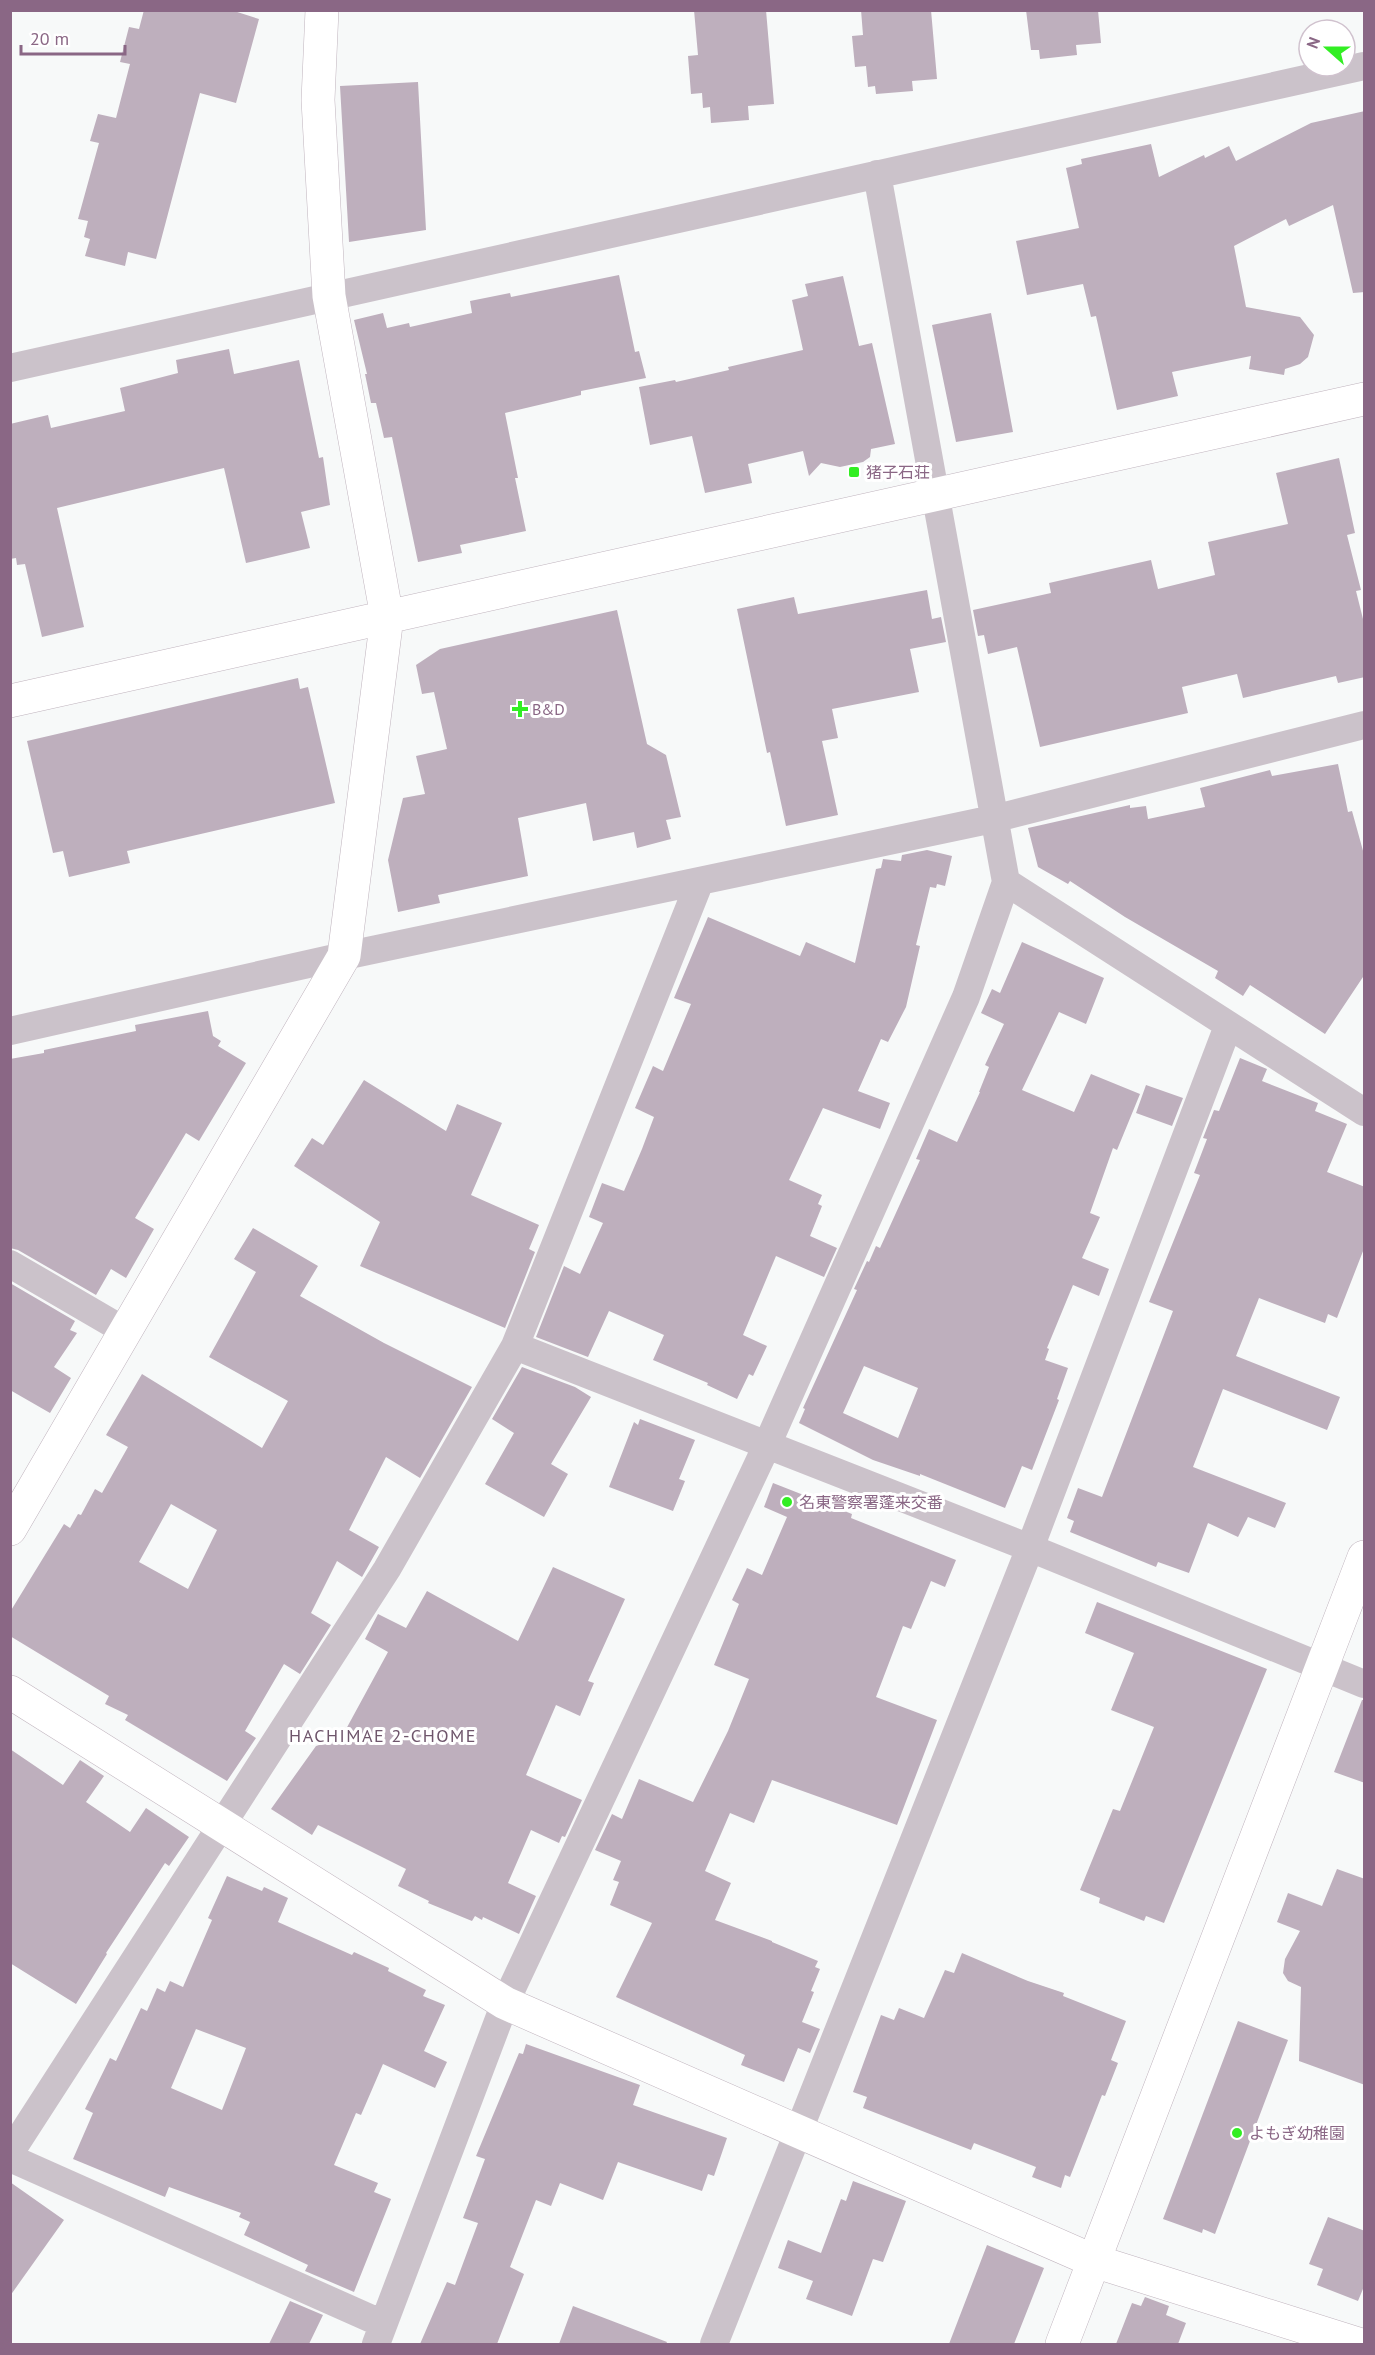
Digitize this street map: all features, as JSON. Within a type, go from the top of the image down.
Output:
[{"type":"street","points":[[10,1529],[344,956],[387,617],[329,296],[318,100],[322,10]]},
{"type":"street","points":[[10,368],[1365,66]]},
{"type":"street","points":[[700,881],[515,1346],[387,1569],[10,2156],[379,2334],[505,2003],[767,1445],[966,997],[1006,882],[877,174]]},
{"type":"street","points":[[10,701],[1365,399]]},
{"type":"street","points":[[10,1031],[344,956],[993,819],[1365,725]]},
{"type":"street","points":[[1006,882],[1365,1112]]},
{"type":"street","points":[[714,2344],[797,2130],[1030,1548],[1228,1026]]},
{"type":"street","points":[[10,1264],[126,1332]]},
{"type":"street","points":[[515,1346],[1030,1548],[1365,1684]]},
{"type":"street","points":[[1062,2344],[1365,1557]]},
{"type":"street","points":[[10,1692],[505,2003],[1094,2261],[1358,2344]]},
{"type":"building","points":[[144,10],[231,10],[259,19],[236,103],[200,93],[156,259],[128,252],[125,266],[85,256],[90,239],[84,237],[88,221],[78,219],[99,143],[90,141],[98,114],[116,118],[130,64],[120,62],[129,27],[139,29]]},
{"type":"building","points":[[694,10],[766,10],[774,104],[748,106],[749,120],[711,123],[710,107],[703,108],[702,93],[691,94],[688,56],[698,55]]},
{"type":"building","points":[[861,10],[931,10],[937,79],[912,81],[913,91],[876,94],[875,86],[868,87],[866,66],[855,67],[852,36],[863,35]]},
{"type":"building","points":[[1026,10],[1098,10],[1101,43],[1076,45],[1077,55],[1040,59],[1039,50],[1031,50]]},
{"type":"building","points":[[418,82],[426,230],[349,242],[340,86]]},
{"type":"building","points":[[1365,111],[1365,292],[1353,293],[1333,205],[1289,226],[1286,219],[1234,246],[1246,307],[1300,317],[1314,335],[1308,357],[1300,364],[1285,369],[1284,375],[1249,369],[1251,356],[1172,372],[1178,396],[1117,410],[1096,316],[1091,317],[1083,284],[1027,295],[1016,241],[1079,228],[1066,168],[1082,164],[1081,159],[1151,144],[1159,177],[1204,155],[1205,158],[1229,146],[1236,161],[1311,123]]},
{"type":"building","points":[[619,275],[635,352],[639,351],[646,378],[581,391],[581,395],[505,413],[526,531],[460,545],[462,553],[418,562],[392,437],[384,438],[376,403],[371,403],[365,374],[367,374],[354,320],[383,313],[387,328],[409,323],[410,327],[472,313],[470,301],[510,293],[511,297]]},
{"type":"building","points":[[843,276],[859,346],[872,343],[895,444],[871,449],[870,457],[863,462],[840,467],[821,463],[809,476],[803,451],[748,464],[752,483],[705,493],[692,436],[650,445],[639,387],[675,380],[676,382],[729,370],[728,367],[803,350],[792,300],[808,296],[805,284]]},
{"type":"building","points":[[991,313],[1013,432],[956,442],[932,325]]},
{"type":"building","points":[[229,349],[234,374],[299,360],[319,458],[323,457],[330,505],[301,512],[310,548],[246,563],[224,468],[57,508],[84,627],[42,637],[25,564],[17,565],[16,558],[10,559],[10,424],[48,415],[51,428],[125,411],[120,388],[178,373],[176,360]]},
{"type":"building","points":[[1339,458],[1355,533],[1347,535],[1361,590],[1356,591],[1365,627],[1365,677],[1338,683],[1336,676],[1243,698],[1237,674],[1182,687],[1188,713],[1040,747],[1017,647],[988,654],[984,635],[978,636],[973,610],[1051,593],[1049,583],[1151,560],[1158,589],[1215,575],[1208,542],[1288,524],[1276,473]]},
{"type":"building","points":[[927,590],[932,619],[941,617],[946,642],[910,649],[919,692],[832,709],[838,738],[822,741],[838,815],[786,826],[770,752],[767,753],[737,609],[794,597],[798,614]]},
{"type":"building","points":[[617,610],[647,744],[666,755],[681,817],[666,820],[671,839],[637,848],[634,832],[593,841],[586,803],[518,818],[528,876],[438,895],[440,903],[398,912],[388,860],[403,798],[425,794],[416,756],[447,749],[434,692],[422,694],[416,665],[440,649]]},
{"type":"building","points":[[298,678],[300,689],[308,687],[335,803],[127,851],[130,863],[69,877],[63,851],[53,853],[27,741]]},
{"type":"building","points":[[1338,764],[1348,812],[1352,811],[1365,858],[1365,974],[1325,1034],[1250,985],[1243,996],[1215,978],[1218,971],[1125,917],[1070,881],[1068,884],[1038,867],[1028,828],[1130,805],[1130,808],[1146,806],[1148,819],[1205,807],[1200,788],[1270,770],[1272,776]]},
{"type":"building","points":[[927,850],[952,856],[945,886],[937,884],[936,888],[930,887],[916,945],[920,946],[906,1007],[888,1042],[881,1039],[858,1091],[890,1103],[880,1129],[823,1108],[789,1180],[822,1195],[818,1204],[822,1206],[810,1236],[837,1248],[824,1277],[776,1256],[743,1335],[767,1346],[753,1376],[749,1374],[737,1399],[707,1385],[708,1383],[653,1360],[664,1335],[609,1311],[588,1357],[536,1337],[564,1266],[580,1274],[603,1223],[589,1217],[602,1183],[624,1191],[642,1149],[654,1117],[635,1108],[653,1066],[663,1071],[691,1004],[674,998],[708,917],[800,956],[806,942],[855,963],[876,869],[881,868],[883,859],[901,861],[902,855]]},
{"type":"building","points":[[1022,942],[1104,978],[1086,1024],[1059,1012],[1022,1090],[1074,1112],[1091,1074],[1140,1094],[1117,1150],[1113,1148],[1090,1213],[1100,1217],[1082,1258],[1109,1269],[1099,1296],[1073,1285],[1047,1348],[1049,1349],[1045,1360],[1068,1368],[1057,1399],[1059,1400],[1032,1470],[1022,1466],[1005,1508],[920,1474],[920,1476],[873,1460],[799,1423],[805,1409],[803,1408],[857,1290],[854,1289],[876,1246],[880,1248],[920,1160],[916,1159],[929,1129],[957,1142],[980,1092],[989,1067],[985,1065],[1004,1024],[981,1013],[992,989],[1000,993]],"holes":[[[864,1366],[918,1388],[898,1438],[843,1413]]]},
{"type":"building","points":[[208,1011],[213,1036],[221,1041],[218,1046],[246,1063],[199,1141],[186,1133],[135,1218],[154,1229],[126,1278],[111,1269],[96,1295],[18,1250],[10,1248],[10,1059],[136,1031],[135,1025]]},
{"type":"building","points":[[1240,1058],[1267,1069],[1262,1081],[1318,1103],[1315,1111],[1347,1124],[1327,1172],[1365,1187],[1365,1246],[1337,1318],[1328,1314],[1325,1323],[1259,1298],[1236,1356],[1340,1397],[1327,1430],[1223,1389],[1193,1467],[1286,1503],[1275,1528],[1248,1517],[1238,1537],[1208,1523],[1189,1573],[1158,1562],[1156,1567],[1070,1532],[1074,1521],[1067,1518],[1078,1488],[1102,1497],[1173,1311],[1149,1302],[1200,1175],[1194,1173],[1207,1139],[1203,1138],[1214,1110],[1219,1111]]},
{"type":"building","points":[[364,1080],[446,1131],[457,1104],[502,1123],[471,1195],[539,1225],[529,1249],[535,1252],[505,1328],[360,1266],[380,1222],[294,1166],[312,1138],[323,1145]]},
{"type":"building","points":[[1146,1085],[1183,1098],[1172,1126],[1136,1113]]},
{"type":"building","points":[[253,1228],[318,1266],[300,1296],[384,1343],[472,1387],[420,1478],[386,1457],[349,1530],[379,1547],[362,1577],[337,1561],[311,1613],[331,1625],[300,1674],[284,1664],[245,1731],[256,1738],[227,1781],[125,1720],[128,1715],[105,1704],[109,1696],[10,1636],[10,1612],[64,1524],[70,1528],[78,1514],[81,1515],[95,1489],[102,1493],[128,1447],[106,1435],[142,1374],[262,1448],[288,1401],[209,1357],[256,1272],[234,1259]],"holes":[[[171,1504],[217,1530],[188,1589],[139,1562]]]},
{"type":"building","points":[[10,1283],[75,1321],[70,1330],[77,1333],[54,1367],[71,1378],[50,1413],[10,1390]]},
{"type":"building","points":[[522,1367],[575,1387],[591,1397],[551,1464],[568,1474],[544,1517],[485,1484],[514,1433],[492,1419]]},
{"type":"building","points":[[640,1419],[695,1440],[679,1479],[685,1481],[673,1511],[609,1487],[634,1422],[638,1425]]},
{"type":"building","points":[[773,1483],[852,1514],[851,1518],[956,1560],[945,1587],[931,1581],[911,1629],[903,1626],[876,1697],[937,1720],[897,1825],[772,1780],[754,1823],[730,1813],[705,1871],[731,1883],[715,1920],[818,1961],[815,1967],[820,1969],[811,1991],[814,1992],[802,2022],[820,2029],[810,2053],[798,2048],[784,2082],[741,2065],[745,2055],[616,1997],[652,1923],[610,1905],[619,1882],[613,1880],[621,1861],[595,1850],[612,1814],[622,1819],[639,1779],[693,1802],[728,1731],[749,1679],[714,1665],[739,1604],[732,1600],[747,1568],[762,1575],[787,1517],[764,1507]]},
{"type":"building","points":[[553,1567],[625,1599],[588,1681],[594,1683],[580,1716],[556,1705],[526,1775],[582,1800],[565,1837],[562,1836],[559,1843],[531,1830],[508,1883],[536,1896],[519,1934],[483,1917],[482,1920],[475,1916],[472,1921],[428,1903],[429,1901],[398,1886],[406,1869],[318,1825],[312,1835],[271,1809],[316,1746],[331,1741],[338,1728],[345,1731],[388,1652],[365,1639],[378,1614],[406,1628],[427,1591],[518,1641]]},
{"type":"building","points":[[1097,1602],[1267,1669],[1164,1923],[1146,1916],[1144,1921],[1099,1903],[1100,1898],[1080,1890],[1113,1809],[1120,1811],[1154,1727],[1111,1710],[1134,1653],[1085,1633]]},
{"type":"building","points":[[1362,1700],[1365,1700],[1365,1783],[1334,1772]]},
{"type":"building","points":[[10,1749],[63,1785],[80,1760],[104,1776],[86,1802],[130,1832],[146,1808],[189,1837],[169,1866],[165,1863],[106,1953],[76,2004],[10,1963]]},
{"type":"building","points":[[1337,1869],[1365,1879],[1365,2085],[1299,2061],[1301,1987],[1288,1981],[1283,1973],[1285,1959],[1300,1931],[1277,1922],[1288,1893],[1322,1906]]},
{"type":"building","points":[[227,1876],[262,1891],[264,1887],[288,1898],[278,1922],[352,1955],[354,1952],[389,1968],[388,1971],[426,1990],[423,1996],[445,2005],[424,2051],[447,2062],[435,2088],[383,2064],[361,2115],[356,2113],[334,2165],[378,2183],[374,2192],[391,2199],[354,2292],[305,2271],[308,2265],[244,2235],[250,2222],[239,2217],[241,2213],[169,2187],[165,2197],[73,2159],[93,2113],[85,2109],[110,2058],[116,2061],[141,2008],[147,2011],[157,1988],[165,1992],[170,1981],[183,1987],[212,1920],[208,1918]],"holes":[[[196,2029],[246,2048],[222,2110],[171,2088]]]},
{"type":"building","points":[[962,1953],[1028,1981],[1064,1993],[1063,1996],[1126,2021],[1111,2060],[1118,2063],[1105,2096],[1102,2095],[1070,2177],[1065,2175],[1061,2188],[1032,2177],[1036,2167],[974,2143],[971,2150],[863,2108],[867,2097],[853,2092],[881,2015],[894,2020],[899,2008],[924,2018],[945,1970],[954,1973]]},
{"type":"building","points":[[1238,2021],[1288,2040],[1215,2234],[1203,2229],[1202,2233],[1163,2219]]},
{"type":"building","points":[[526,2044],[640,2085],[633,2105],[727,2138],[714,2176],[708,2174],[702,2191],[618,2162],[603,2200],[560,2183],[551,2206],[536,2200],[510,2267],[524,2274],[497,2344],[420,2344],[447,2282],[455,2285],[478,2223],[463,2218],[485,2159],[476,2156],[519,2053],[523,2054]]},
{"type":"building","points":[[853,2181],[906,2201],[883,2262],[873,2259],[852,2316],[806,2299],[813,2281],[778,2268],[788,2240],[821,2253],[841,2199],[846,2201]]},
{"type":"building","points":[[10,2182],[64,2220],[10,2296]]},
{"type":"building","points":[[1328,2217],[1365,2231],[1365,2284],[1358,2301],[1317,2285],[1323,2269],[1309,2264]]},
{"type":"building","points":[[987,2245],[1044,2268],[1014,2344],[949,2344]]},
{"type":"building","points":[[1145,2297],[1169,2306],[1166,2315],[1186,2323],[1178,2344],[1116,2344],[1132,2303],[1141,2306]]},
{"type":"building","points":[[290,2301],[323,2315],[309,2344],[269,2344]]},
{"type":"building","points":[[573,2306],[667,2342],[666,2344],[559,2344]]},
{"type":"place","name":"猪子石荘","points":[[854,472]]},
{"type":"place","name":"B&D","points":[[520,709]]},
{"type":"place","name":"名東警察署蓬来交番","points":[[787,1502]]},
{"type":"place","name":"よもぎ幼稚園","points":[[1237,2133]]},
{"type":"district","name":"HACHIMAE 2-CHOME","points":[[383,1736]]}]
